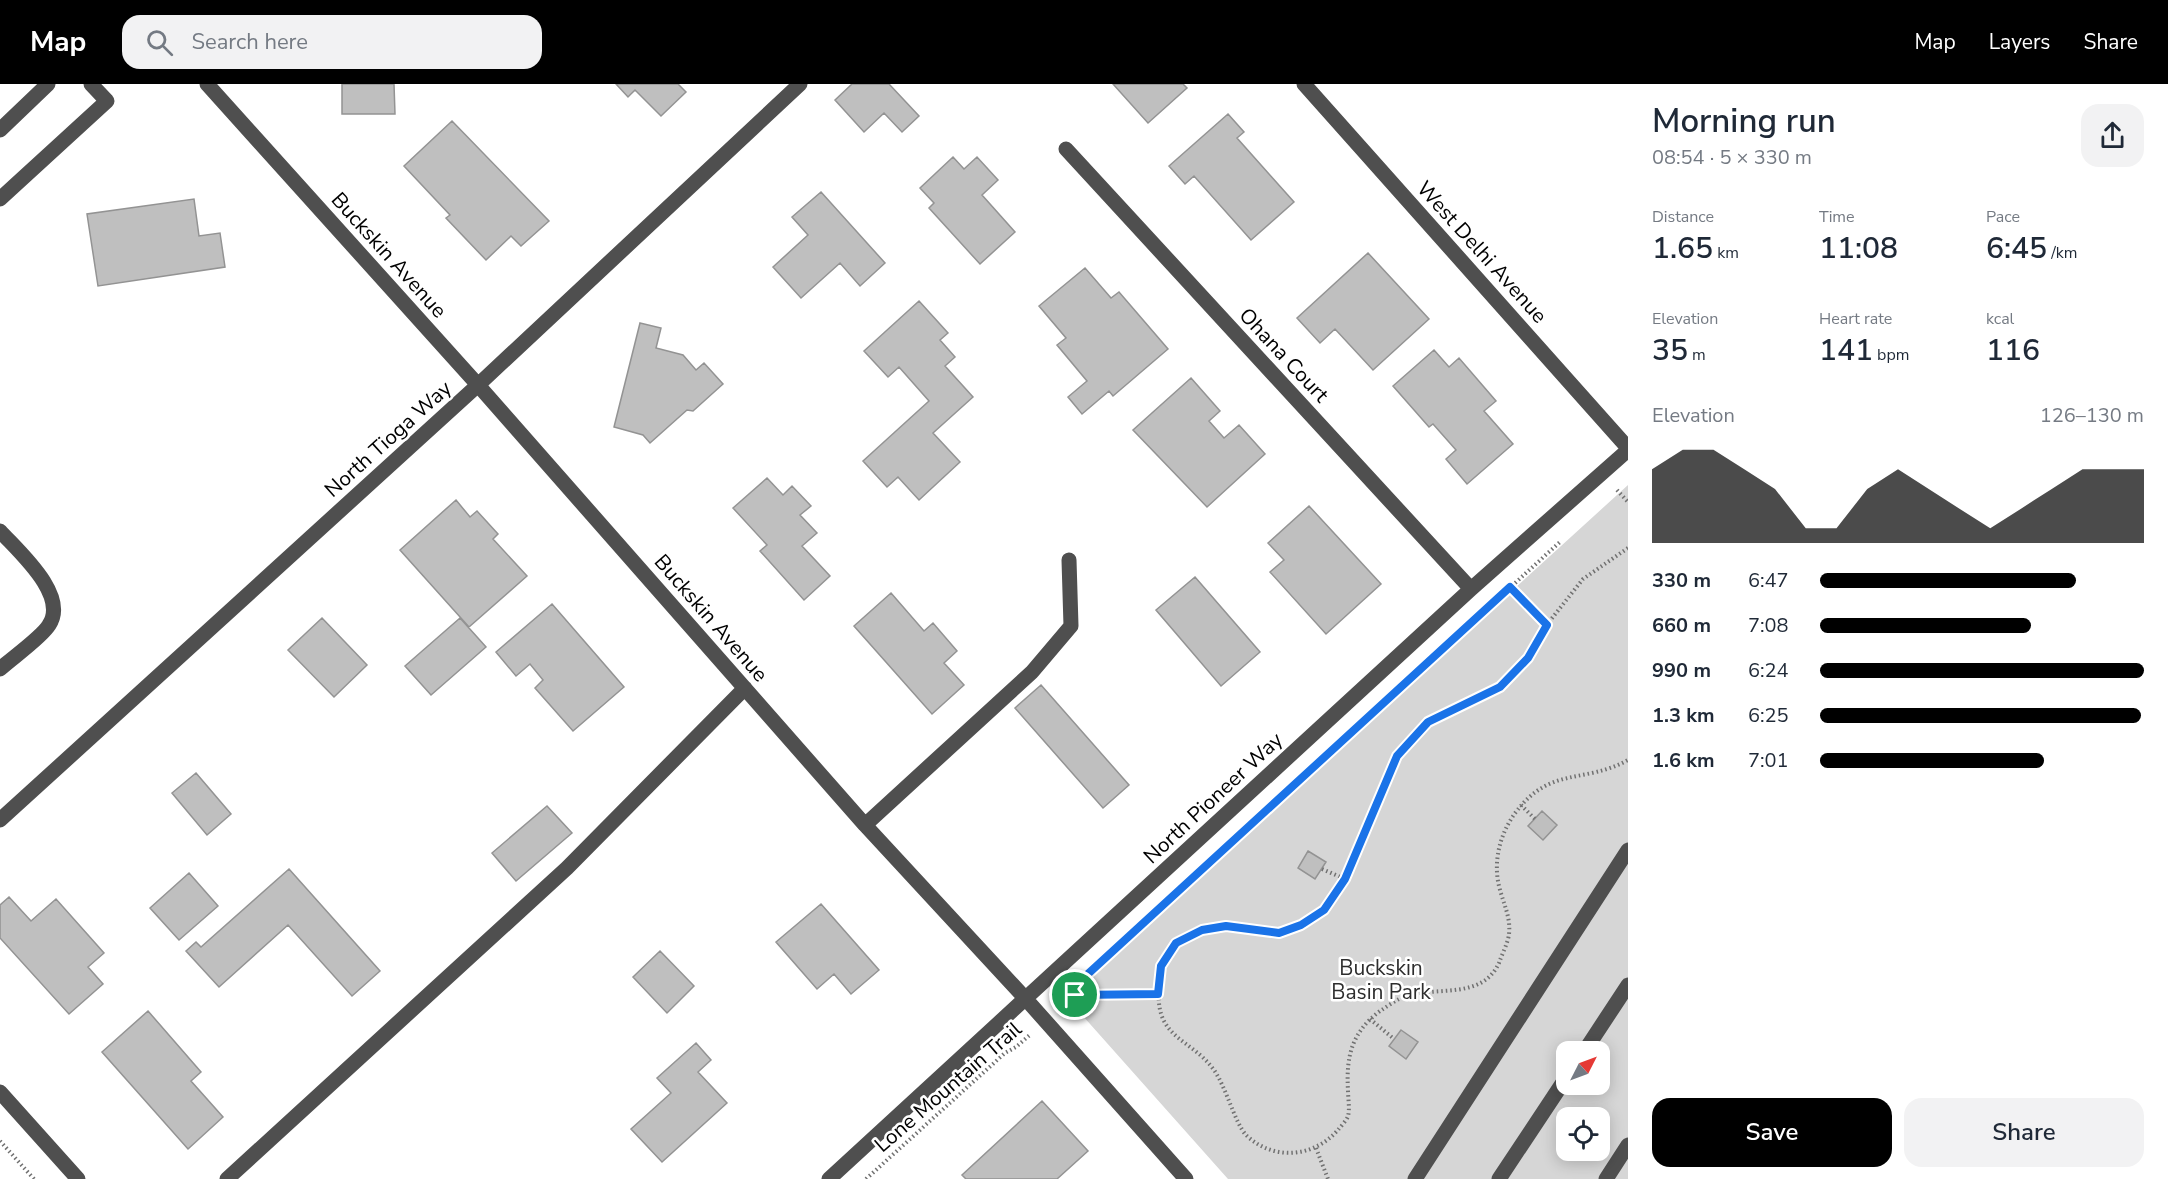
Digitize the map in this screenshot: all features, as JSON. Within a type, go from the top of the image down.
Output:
[{"type":"street","points":[[0,130],[48,84]]},
{"type":"street","points":[[0,199],[107,101],[91,84]]},
{"type":"street","name":"Buckskin Avenue","points":[[207,84],[478,385],[865,825],[1025,998],[1186,1179]]},
{"type":"street","name":"North Tioga Way","points":[[0,820],[478,385],[800,84]]},
{"type":"street","name":"West Delhi Avenue","points":[[1304,84],[1628,449]]},
{"type":"street","name":"Ohana Court","points":[[1066,149],[1471,589]]},
{"type":"street","name":"North Pioneer Way","points":[[829,1179],[1471,589],[1628,449]]},
{"type":"street","points":[[0,531],[46,582],[54,608],[50,625],[0,669]]},
{"type":"street","points":[[865,825],[1032,672],[1071,626],[1069,560]]},
{"type":"street","points":[[227,1179],[567,868],[745,688]]},
{"type":"street","points":[[1415,1179],[1628,850]]},
{"type":"street","points":[[1591,1041],[1628,985]]},
{"type":"street","points":[[0,1092],[78,1179]]},
{"type":"street","points":[[1499,1179],[1556,1093]]},
{"type":"street","points":[[1606,1179],[1628,1145]]},
{"type":"path","points":[[1608,498],[1622,485]]},
{"type":"path","points":[[1617,490],[1628,502]]},
{"type":"path","name":"Lone Mountain Trail","points":[[866,1179],[1005,1053],[1016,1047],[1046,1022],[1075,995],[1078,983],[1563,538]]},
{"type":"path","points":[[1628,549],[1583,579],[1547,625],[1528,658],[1500,687],[1428,722],[1410,739],[1397,756],[1345,879],[1324,910],[1301,925],[1279,933],[1226,926],[1202,930],[1176,943],[1161,966],[1158,994],[1166,1028],[1209,1063],[1223,1082],[1244,1133],[1261,1147],[1277,1154],[1316,1148],[1335,1134],[1348,1117],[1348,1052],[1357,1033],[1370,1019],[1405,996],[1426,992],[1462,991],[1483,981],[1497,968],[1509,935],[1508,912],[1498,884],[1498,844],[1521,806],[1534,790],[1561,778],[1605,771],[1628,760]]},
{"type":"path","points":[[1510,587],[1547,625]]},
{"type":"path","points":[[1521,806],[1534,819]]},
{"type":"path","points":[[1322,869],[1345,879]]},
{"type":"path","points":[[1075,995],[1158,994]]},
{"type":"path","points":[[1370,1019],[1394,1039]]},
{"type":"path","points":[[0,1141],[34,1179]]},
{"type":"path","points":[[1316,1148],[1328,1179]]},
{"type":"green space","name":"Buckskin Basin Park","points":[[1628,485],[1628,1179],[1228,1179],[1066,997]]},
{"type":"building","points":[[342,84],[394,84],[395,114],[342,114]]},
{"type":"building","points":[[616,84],[678,84],[686,92],[661,116],[635,90],[628,97]]},
{"type":"building","points":[[852,84],[889,84],[919,116],[902,132],[884,113],[864,132],[835,100]]},
{"type":"building","points":[[1113,84],[1183,84],[1187,88],[1148,123]]},
{"type":"building","points":[[1228,114],[1244,132],[1237,138],[1294,202],[1251,240],[1194,176],[1185,184],[1169,166]]},
{"type":"building","points":[[452,121],[549,221],[521,246],[511,236],[486,260],[446,218],[450,215],[404,166]]},
{"type":"building","points":[[953,157],[964,169],[977,157],[998,180],[982,195],[1015,232],[980,264],[929,208],[934,203],[920,188]]},
{"type":"building","points":[[821,192],[885,263],[860,286],[840,263],[801,298],[773,267],[808,235],[792,217]]},
{"type":"building","points":[[194,199],[199,236],[220,233],[225,267],[98,286],[87,214]]},
{"type":"building","points":[[1368,253],[1429,319],[1373,370],[1335,329],[1320,343],[1297,318]]},
{"type":"building","points":[[1085,268],[1111,298],[1119,292],[1168,349],[1113,396],[1109,391],[1082,414],[1068,397],[1087,381],[1057,345],[1066,338],[1039,306]]},
{"type":"building","points":[[919,301],[948,333],[940,340],[955,357],[945,366],[973,397],[933,433],[960,462],[919,500],[898,477],[887,487],[863,461],[929,401],[899,367],[888,377],[864,351]]},
{"type":"building","points":[[640,323],[661,328],[656,348],[683,355],[696,370],[704,363],[723,384],[693,411],[687,410],[650,443],[643,435],[614,427]]},
{"type":"building","points":[[1434,350],[1449,367],[1459,358],[1496,401],[1484,411],[1513,444],[1467,484],[1446,459],[1456,450],[1433,424],[1429,427],[1393,386]]},
{"type":"building","points":[[1191,378],[1220,411],[1209,421],[1224,438],[1239,425],[1265,454],[1207,507],[1133,430]]},
{"type":"building","points":[[767,478],[783,495],[792,486],[811,506],[800,515],[817,533],[802,546],[830,576],[804,600],[760,551],[767,545],[733,508]]},
{"type":"building","points":[[456,500],[470,517],[477,511],[498,534],[493,539],[527,576],[469,627],[400,550]]},
{"type":"building","points":[[1309,506],[1381,584],[1326,634],[1270,572],[1284,560],[1268,543]]},
{"type":"building","points":[[1195,577],[1260,652],[1221,686],[1156,610]]},
{"type":"building","points":[[891,593],[924,631],[933,623],[957,651],[944,663],[964,685],[932,714],[854,626]]},
{"type":"building","points":[[552,604],[624,687],[573,731],[535,688],[543,680],[530,664],[516,676],[496,652]]},
{"type":"building","points":[[322,618],[367,665],[334,697],[288,650]]},
{"type":"building","points":[[460,618],[486,647],[431,695],[405,666]]},
{"type":"building","points":[[1041,685],[1129,785],[1103,808],[1015,708]]},
{"type":"building","points":[[196,773],[231,814],[207,835],[172,793]]},
{"type":"building","points":[[547,806],[572,833],[516,881],[492,853]]},
{"type":"building","points":[[1542,811],[1557,825],[1543,840],[1528,826]]},
{"type":"building","points":[[1308,851],[1326,862],[1315,879],[1298,868]]},
{"type":"building","points":[[289,869],[380,971],[352,996],[288,925],[219,987],[186,951],[196,942],[201,947]]},
{"type":"building","points":[[189,873],[218,906],[179,940],[150,908]]},
{"type":"building","points":[[9,897],[31,921],[56,899],[104,953],[88,967],[103,984],[69,1014],[0,938],[0,905]]},
{"type":"building","points":[[821,904],[879,970],[851,994],[834,974],[817,989],[776,942]]},
{"type":"building","points":[[660,951],[694,986],[667,1013],[633,977]]},
{"type":"building","points":[[148,1011],[201,1072],[191,1081],[223,1117],[188,1149],[102,1052]]},
{"type":"building","points":[[1401,1030],[1418,1042],[1406,1059],[1389,1046]]},
{"type":"building","points":[[696,1043],[711,1060],[698,1072],[727,1103],[662,1162],[631,1129],[671,1093],[657,1078]]},
{"type":"building","points":[[1042,1101],[1088,1151],[1057,1179],[966,1179],[962,1175]]},
{"type":"route","points":[[1510,587],[1547,625],[1528,658],[1500,687],[1428,722],[1410,739],[1397,756],[1341,885],[1324,910],[1301,925],[1279,933],[1226,926],[1202,930],[1176,943],[1161,966],[1158,994],[1075,995],[1078,983],[1510,587]]}]
